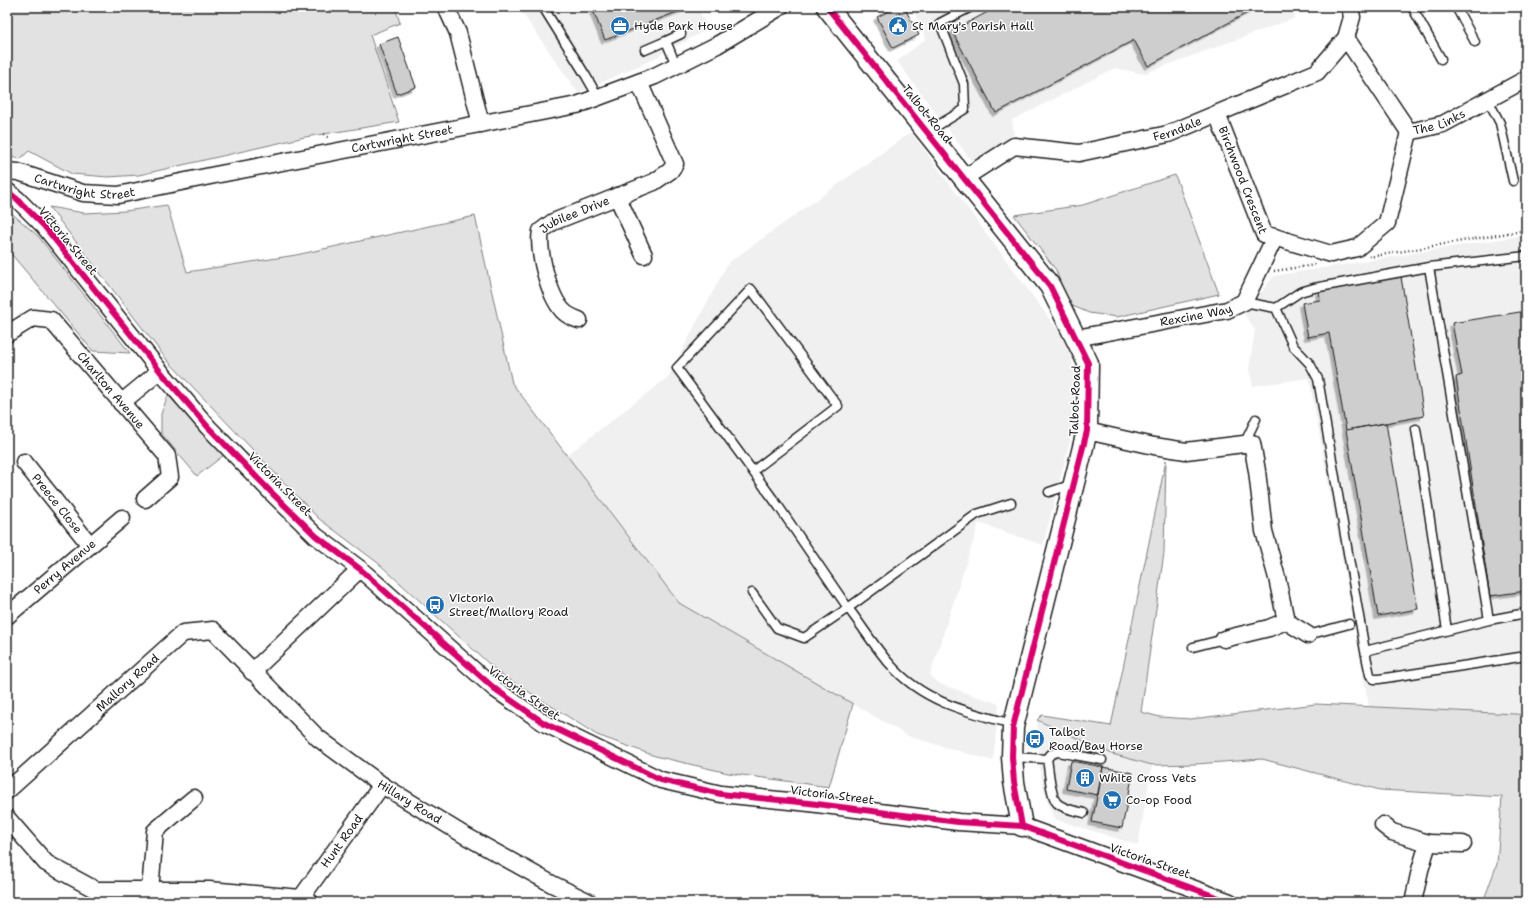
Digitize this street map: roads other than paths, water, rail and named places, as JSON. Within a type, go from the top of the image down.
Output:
[{"type":"street","points":[[446,7],[458,33],[481,124]]},
{"type":"street","name":"Cartwright Street","points":[[7,171],[18,172],[83,193],[118,195],[577,105],[655,76],[717,45],[780,7]]},
{"type":"street","name":"Talbot Road","points":[[827,7],[1050,286],[1088,363],[1087,431],[1014,724],[1012,757],[1014,782],[1022,826]]},
{"type":"street","name":"Ferndale","points":[[964,178],[1014,146],[1079,153],[1168,134],[1317,72],[1346,38],[1352,16],[1350,7]]},
{"type":"street","name":"The Links","points":[[1346,38],[1409,132],[1443,124],[1526,79]]},
{"type":"street","name":"Jubilee Drive","points":[[579,320],[567,315],[554,297],[540,249],[541,231],[553,222],[654,182],[670,171],[675,164],[639,82]]},
{"type":"street","name":"Birchwood Crescent","points":[[1217,114],[1264,234],[1331,254],[1357,248],[1387,223],[1409,132]]},
{"type":"street","name":"Victoria Street","points":[[7,191],[44,226],[160,371],[208,427],[272,494],[316,536],[360,569],[501,693],[544,723],[661,780],[721,794],[809,803],[958,822],[1022,826],[1214,899],[1230,902]]},
{"type":"street","name":"Jubilee Drive","points":[[617,196],[644,255]]},
{"type":"street","name":"Rexcine Way","points":[[1076,338],[1227,310],[1244,302],[1275,237]]},
{"type":"street","name":"Charlton Avenue","points":[[7,334],[33,318],[51,320],[167,456],[170,477],[145,499]]},
{"type":"street","points":[[121,403],[160,371]]},
{"type":"street","points":[[1087,431],[1154,446],[1186,451],[1252,443],[1264,531],[1277,578],[1286,621],[1308,635]]},
{"type":"street","name":"Preece Close","points":[[24,462],[90,545]]},
{"type":"street","name":"Perry Avenue","points":[[7,616],[122,518]]},
{"type":"street","points":[[252,672],[360,569]]},
{"type":"street","points":[[1224,639],[1269,628],[1286,621]]},
{"type":"street","name":"Mallory Road","points":[[7,791],[183,633],[212,630],[252,672]]},
{"type":"street","name":"Hillary Road","points":[[252,672],[318,738],[382,785],[464,835],[538,877],[589,902]]},
{"type":"street","name":"Hunt Road","points":[[306,900],[382,785]]},
{"type":"street","points":[[150,891],[155,831],[194,798]]},
{"type":"street","points":[[7,818],[46,862],[96,890],[150,891],[208,896],[306,900]]},
{"type":"street","points":[[1383,825],[1392,832],[1428,843],[1463,844]]},
{"type":"street","points":[[1413,902],[1428,843]]},
{"type":"lane","points":[[543,7],[598,97]]},
{"type":"lane","points":[[927,132],[965,109],[964,84],[940,23],[971,7]]},
{"type":"lane","points":[[1412,7],[1441,59]]},
{"type":"lane","points":[[1456,7],[1475,42]]},
{"type":"lane","points":[[645,50],[681,34]]},
{"type":"lane","points":[[666,40],[676,65]]},
{"type":"lane","points":[[1488,100],[1500,123],[1513,181]]},
{"type":"lane","points":[[1244,302],[1276,308],[1300,292],[1314,288],[1429,267],[1526,256]]},
{"type":"lane","points":[[1429,267],[1489,620]]},
{"type":"lane","points":[[753,471],[838,406],[751,289],[678,368],[779,507],[848,608],[889,663],[911,684],[941,702],[975,715],[1014,724]]},
{"type":"lane","points":[[1276,308],[1293,346],[1310,364],[1318,379],[1365,651],[1370,674],[1374,680],[1526,656]]},
{"type":"lane","points":[[1252,443],[1247,438],[1256,419]]},
{"type":"lane","points":[[1416,429],[1447,630]]},
{"type":"lane","points":[[1049,492],[1074,484]]},
{"type":"lane","points":[[752,593],[777,628],[804,638],[848,608],[977,514],[1011,503]]},
{"type":"lane","points":[[1365,651],[1489,620],[1526,613]]},
{"type":"lane","points":[[1308,635],[1349,624]]},
{"type":"lane","points":[[1193,647],[1224,639]]},
{"type":"lane","points":[[1012,757],[1047,758],[1051,754],[1058,752],[1102,760]]},
{"type":"lane","points":[[1047,758],[1052,791],[1056,802],[1062,806],[1084,813]]},
{"type":"place","name":"Hyde Park House","points":[[620,26]]},
{"type":"place","name":"St Mary's Parish Hall","points":[[898,26]]},
{"type":"place","name":"Victoria Street/Mallory Road","points":[[435,605]]},
{"type":"place","name":"Talbot Road/Bay Horse","points":[[1035,739]]},
{"type":"place","name":"White Cross Vets","points":[[1085,778]]},
{"type":"place","name":"Co-op Food","points":[[1112,800]]}]
